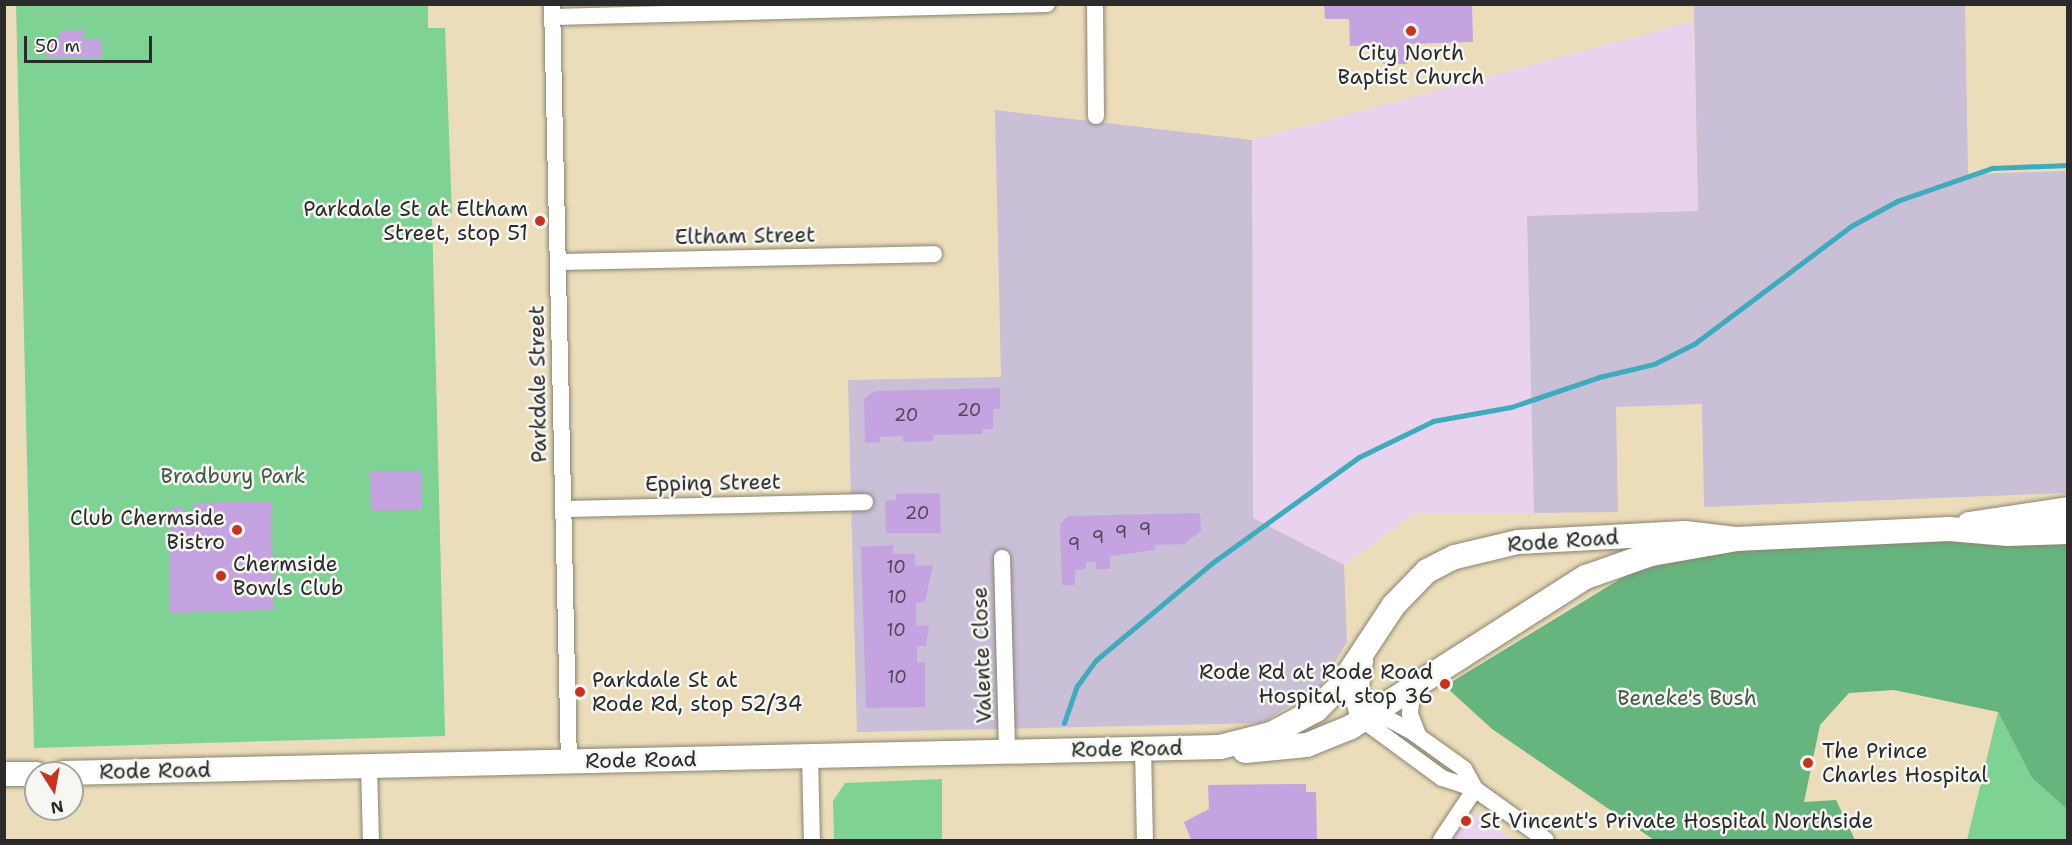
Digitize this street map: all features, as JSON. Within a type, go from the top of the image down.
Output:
[{"type":"main road","name":"Rode Road","points":[[1949,529],[2004,516],[2067,508]]},
{"type":"main road","name":"Rode Road","points":[[84,773],[1143,748],[1220,747],[1253,752],[1286,749],[1316,742],[1413,688],[1586,578],[1651,554],[1736,539],[1949,529],[2008,534],[2067,532]]},
{"type":"main road","name":"Rode Road","points":[[1220,747],[1271,734],[1303,719],[1327,701],[1394,605],[1427,571],[1477,549],[1518,542],[1685,533],[1736,539]]},
{"type":"main road","points":[[1271,734],[1366,713],[1356,683],[1367,645]]},
{"type":"main road","points":[[4,774],[24,774]]},
{"type":"street","points":[[552,11],[1047,4]]},
{"type":"street","points":[[1095,4],[1096,116]]},
{"type":"street","name":"Parkdale Street","points":[[552,11],[569,762]]},
{"type":"street","name":"Eltham Street","points":[[558,262],[934,254]]},
{"type":"street","name":"Epping Street","points":[[563,509],[865,502]]},
{"type":"street","name":"Valente Close","points":[[1002,558],[1007,751]]},
{"type":"street","points":[[1413,688],[1410,714],[1418,735]]},
{"type":"street","points":[[1366,713],[1418,735],[1464,769],[1475,789]]},
{"type":"street","points":[[1366,713],[1442,778],[1475,789],[1546,840]]},
{"type":"street","points":[[1143,748],[1145,840]]},
{"type":"street","points":[[810,755],[812,840]]},
{"type":"street","points":[[369,766],[371,840]]},
{"type":"street","points":[[1441,840],[1475,789]]},
{"type":"shaded area","points":[[1694,5],[1965,5],[1968,174],[2067,171],[2067,493],[1704,507],[1702,404],[1616,407],[1618,512],[1534,513],[1527,216],[1698,211]]},
{"type":"shaded area","points":[[1694,21],[1698,212],[1527,216],[1534,513],[1414,514],[1344,565],[1253,518],[1252,140]]},
{"type":"shaded area","points":[[995,110],[1252,140],[1253,518],[1344,565],[1347,642],[1320,687],[1261,723],[857,732],[848,380],[1001,377]]},
{"type":"shaded area","name":"St Vincent's Private Hospital Northside","points":[[1458,802],[1513,840],[1434,840]]},
{"type":"green space","name":"Bradbury Park","points":[[16,5],[428,5],[428,28],[445,28],[452,214],[432,215],[445,736],[34,748]]},
{"type":"green space","name":"Beneke's Bush","points":[[2067,538],[2067,809],[2032,778],[1998,712],[1894,690],[1849,693],[1820,725],[1804,802],[1836,800],[1855,840],[1654,840],[1492,729],[1445,686],[1635,570],[1765,545]]},
{"type":"green space","points":[[1998,712],[2032,778],[2067,809],[2067,840],[1967,840]]},
{"type":"green space","points":[[942,779],[942,840],[834,840],[833,801],[845,783]]},
{"type":"building","name":"City North Baptist Church","points":[[1324,4],[1472,4],[1473,42],[1407,44],[1407,64],[1383,64],[1383,45],[1350,46],[1349,19],[1325,19]]},
{"type":"building","points":[[84,30],[84,40],[101,39],[102,57],[46,58],[46,40],[59,40],[59,31]]},
{"type":"building","points":[[1000,388],[1000,409],[993,409],[993,429],[982,429],[982,434],[933,435],[933,441],[903,442],[903,436],[879,437],[880,442],[865,443],[864,399],[875,391]]},
{"type":"building","points":[[370,471],[421,471],[422,510],[371,511]]},
{"type":"building","points":[[940,493],[941,533],[886,533],[885,501],[896,500],[896,494]]},
{"type":"building","name":"Chermside Bowls Club","points":[[271,501],[274,610],[169,613],[171,508],[184,507],[185,526],[194,526],[194,503]]},
{"type":"building","points":[[1200,513],[1201,531],[1184,544],[1154,545],[1155,550],[1110,556],[1110,569],[1096,569],[1096,562],[1086,562],[1086,569],[1075,570],[1075,585],[1062,585],[1060,524],[1068,516]]},
{"type":"building","points":[[893,545],[893,554],[915,554],[915,566],[933,565],[925,602],[916,603],[916,626],[929,625],[926,646],[917,646],[917,663],[925,662],[925,707],[866,708],[861,547]]},
{"type":"building","points":[[1306,784],[1306,792],[1316,792],[1317,840],[1191,840],[1184,822],[1209,809],[1208,785]]},
{"type":"waterway","points":[[1064,723],[1077,686],[1096,660],[1212,563],[1359,457],[1433,421],[1511,407],[1599,377],[1654,364],[1694,344],[1851,226],[1897,201],[1992,168],[2068,165]]},
{"type":"place","name":"City North Baptist Church","points":[[1411,31]]},
{"type":"place","name":"Parkdale St at Eltham Street, stop 51","points":[[540,221]]},
{"type":"place","name":"Club Chermside Bistro","points":[[237,530]]},
{"type":"place","name":"Chermside Bowls Club","points":[[221,576]]},
{"type":"place","name":"Rode Rd at Rode Road Hospital, stop 36","points":[[1445,684]]},
{"type":"place","name":"Parkdale St at Rode Rd, stop 52/34","points":[[580,692]]},
{"type":"place","name":"The Prince Charles Hospital","points":[[1808,763]]},
{"type":"place","name":"St Vincent's Private Hospital Northside","points":[[1466,821]]}]
